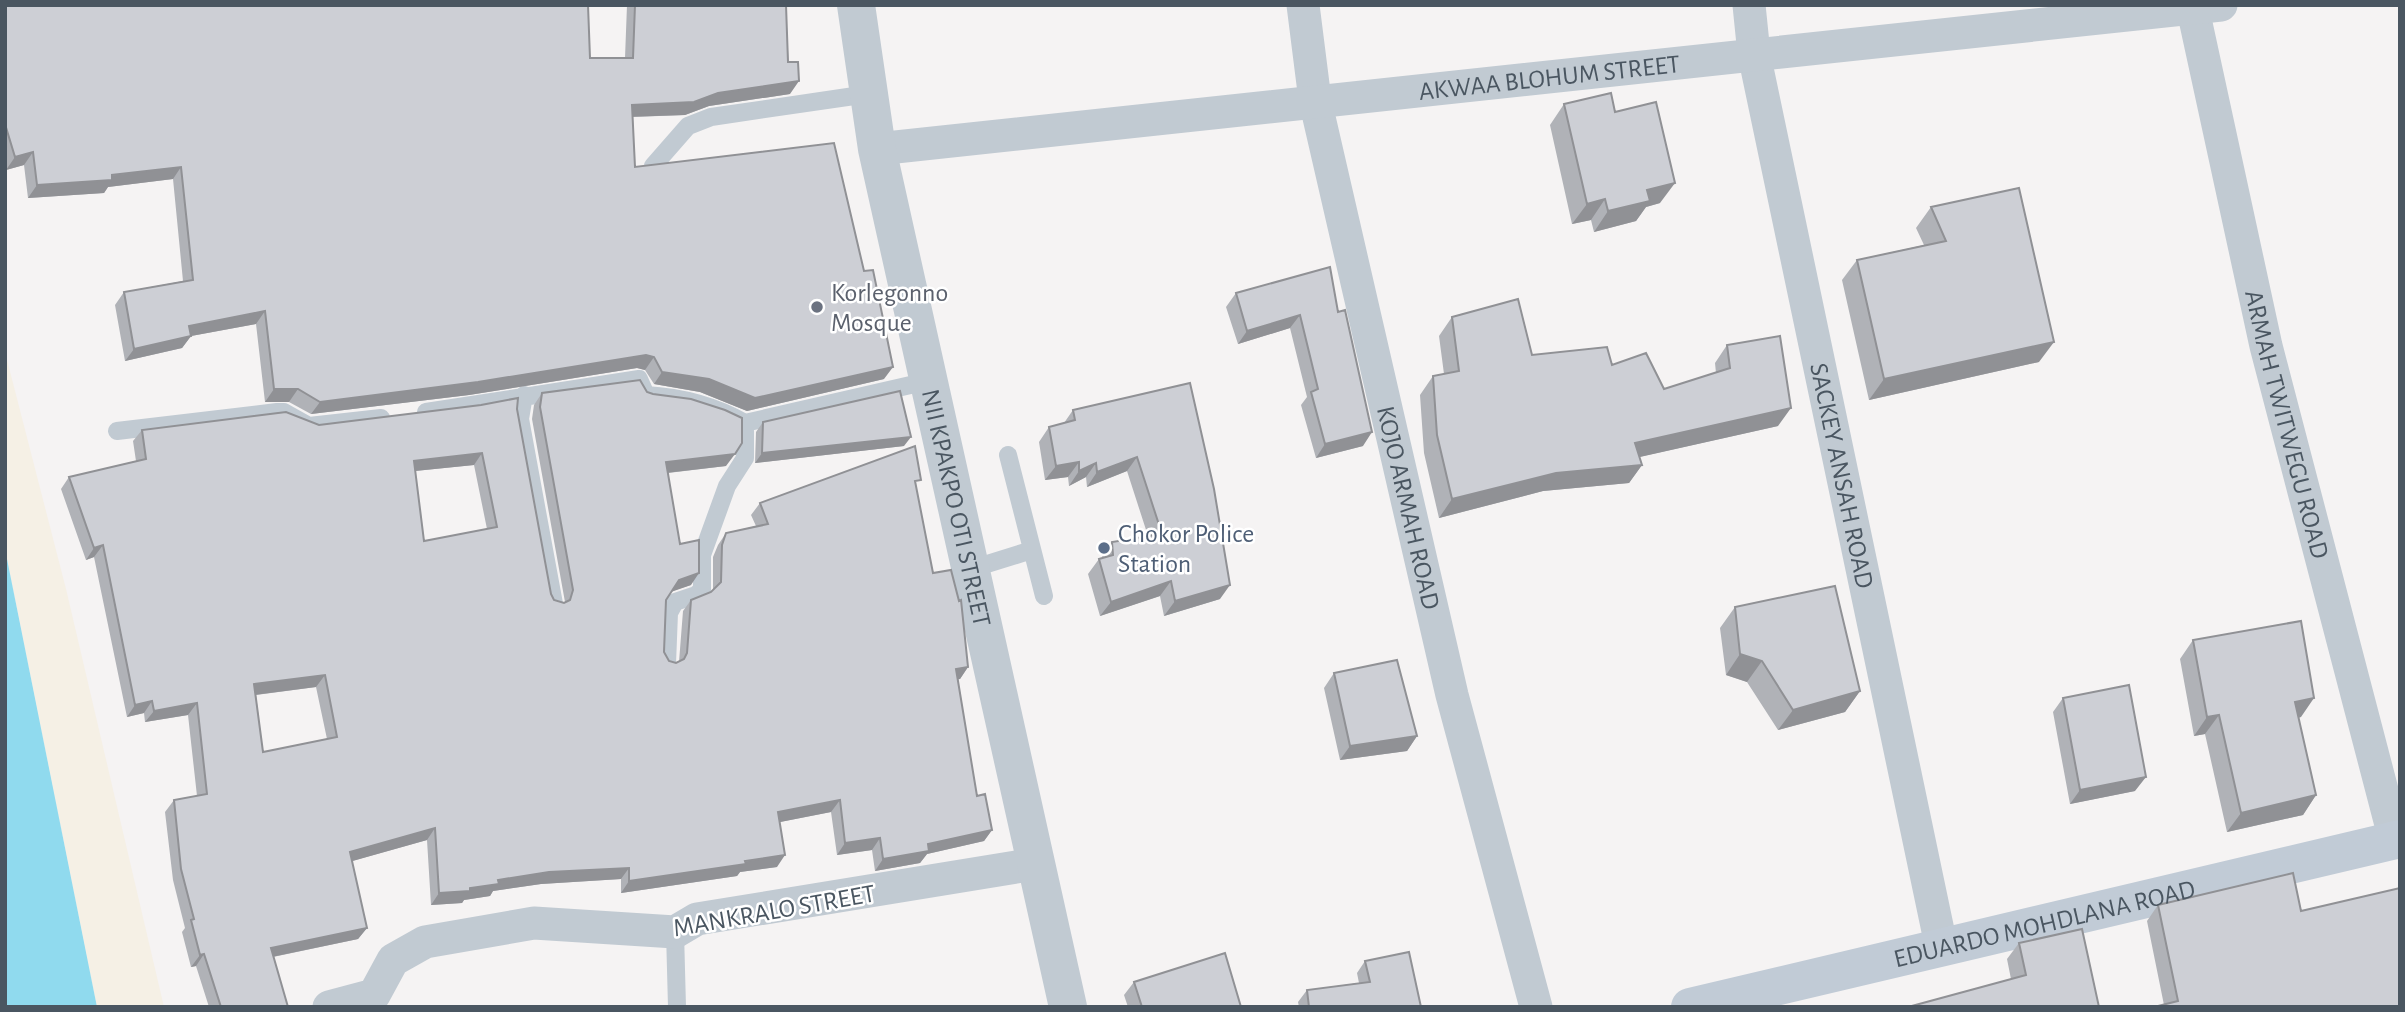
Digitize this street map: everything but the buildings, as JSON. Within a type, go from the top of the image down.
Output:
[{"type":"main road","name":"EDUARDO MOHDLANA ROAD","points":[[1690,1007],[1941,945],[2398,839]]},
{"type":"street","name":"NII KPAKPO OTI STREET","points":[[856,5],[877,149],[1011,738],[1035,864],[1069,1007]]},
{"type":"street","name":"KOJO ARMAH ROAD","points":[[1303,5],[1315,100],[1452,695],[1536,1007]]},
{"type":"street","name":"SACKEY ANSAH ROAD","points":[[1749,5],[1754,54],[1941,945]]},
{"type":"street","name":"AKWAA BLOHUM STREET","points":[[877,149],[2202,6]]},
{"type":"street","name":"ARMAH TWITWEGU ROAD","points":[[2202,6],[2266,346],[2398,839]]},
{"type":"street","name":"MANKRALO STREET","points":[[329,1007],[374,1001],[393,960],[425,942],[534,923],[675,932],[697,919],[1035,864]]},
{"type":"lane","points":[[653,166],[688,126],[711,117],[868,94]]},
{"type":"lane","points":[[117,431],[276,412],[284,412],[309,426],[406,415],[639,379],[646,395],[678,397],[724,411],[745,423],[928,381]]},
{"type":"lane","points":[[524,395],[520,419],[554,604]]},
{"type":"lane","points":[[667,664],[669,613],[675,602],[696,595],[702,590],[702,555],[727,486],[745,458],[745,423]]},
{"type":"lane","points":[[1007,455],[1044,596]]},
{"type":"lane","points":[[971,569],[1032,550]]},
{"type":"lane","points":[[675,932],[677,1007]]},
{"type":"sand","points":[[5,352],[66,589],[164,1007],[97,1007],[5,549]]},
{"type":"water","points":[[5,549],[97,1007],[5,1007]]},
{"type":"place","name":"Korlegonno Mosque","points":[[817,307]]},
{"type":"place","name":"Chokor Police Station","points":[[1104,548]]}]
